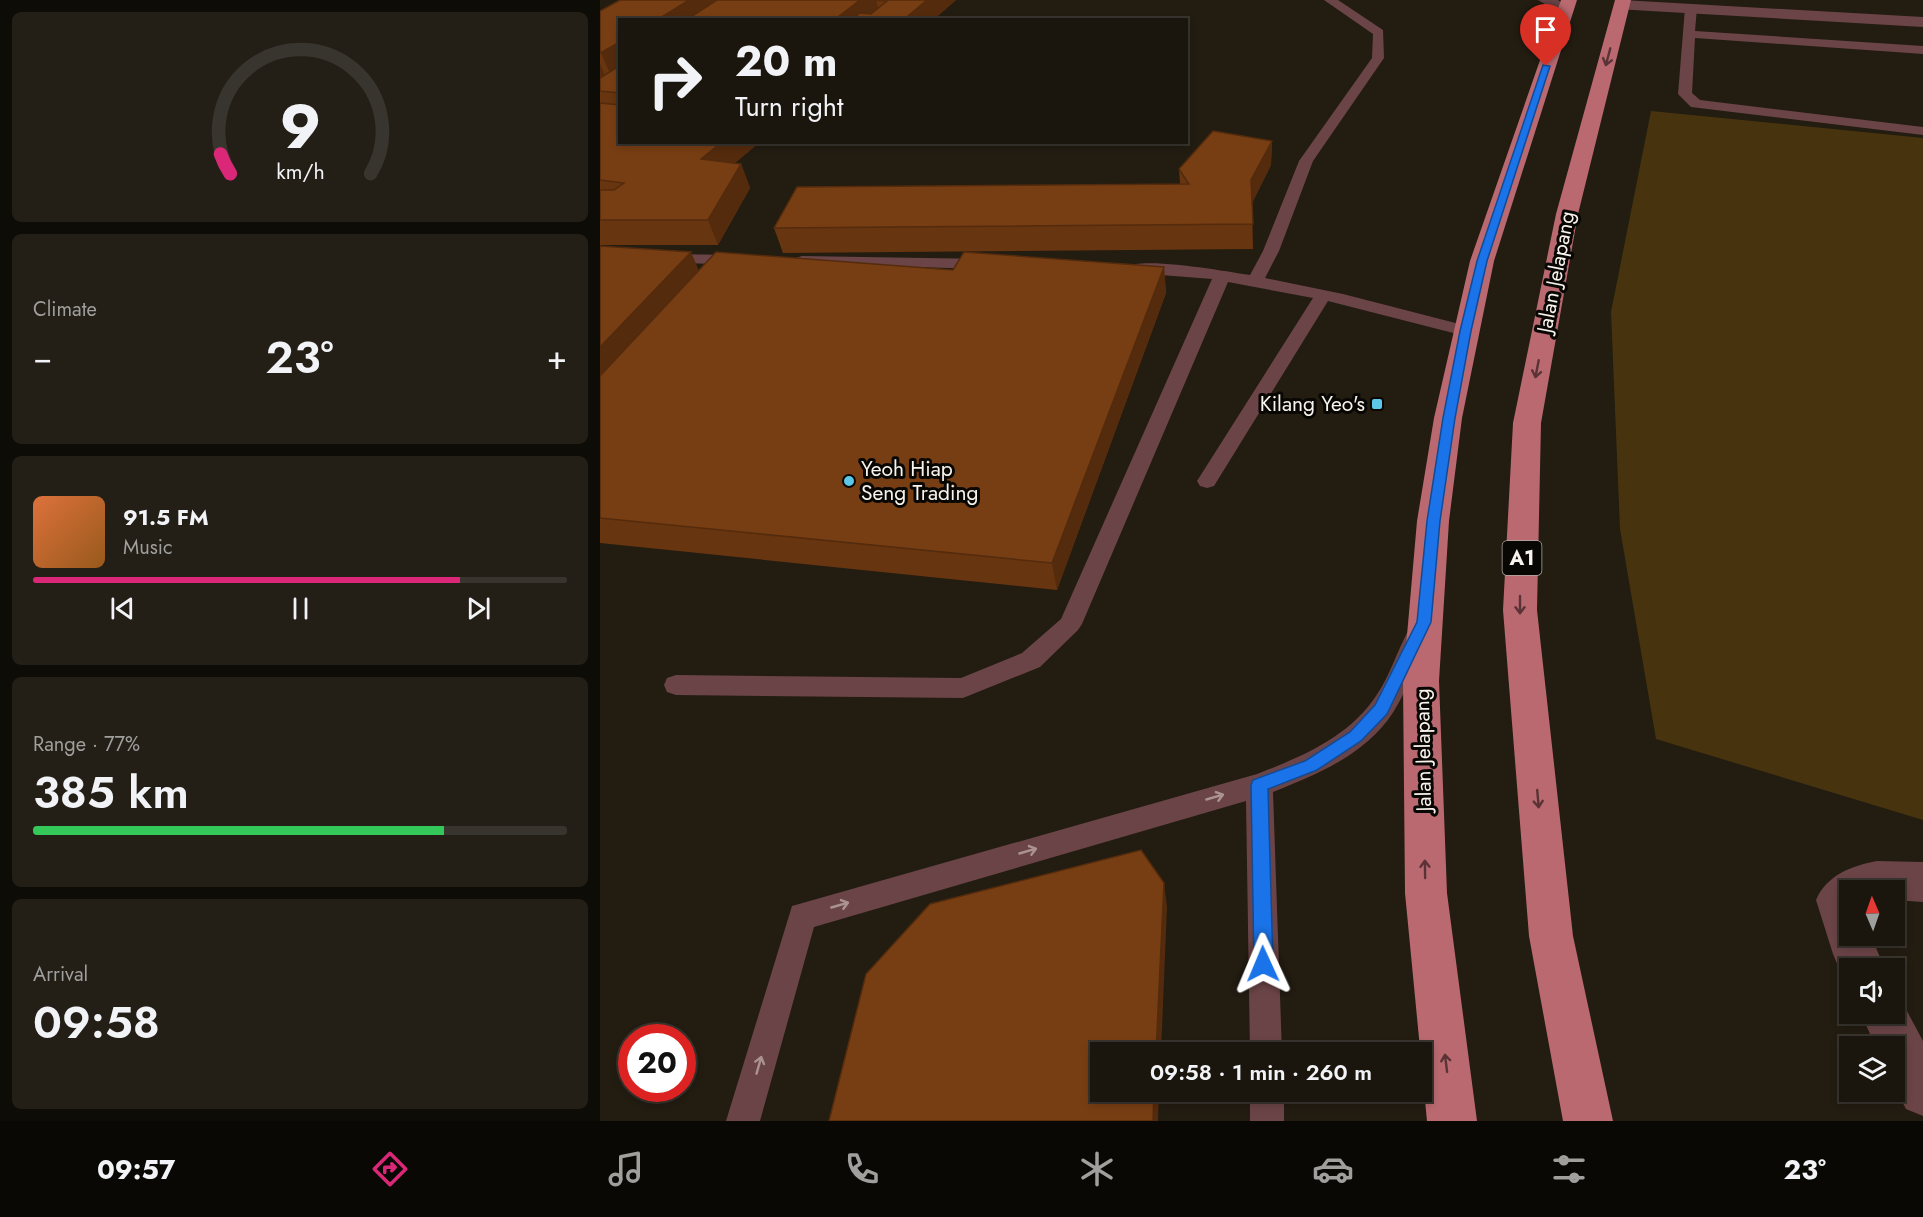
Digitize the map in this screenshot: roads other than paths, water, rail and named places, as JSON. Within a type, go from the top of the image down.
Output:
[{"type":"main road","name":"Jalan Jelapang","points":[[1588,1121],[1551,936],[1520,610],[1527,423],[1567,214],[1623,3]]},
{"type":"main road","name":"Jalan Jelapang","points":[[1452,1121],[1426,893],[1421,681],[1433,521],[1465,331],[1482,261],[1567,5]]},
{"type":"street","points":[[1546,0],[1567,5]]},
{"type":"street","points":[[1623,3],[1923,22]]},
{"type":"street","points":[[1857,958],[1838,900],[1851,888],[1881,879],[1923,882]]},
{"type":"street","points":[[1889,1024],[1923,1092]]},
{"type":"lane","points":[[1255,281],[1271,251],[1306,161],[1378,58],[1379,33],[1330,0]]},
{"type":"lane","points":[[1691,8],[1686,94],[1689,100],[1696,104],[1923,131]]},
{"type":"lane","points":[[1690,34],[1923,50]]},
{"type":"lane","points":[[647,258],[753,260]]},
{"type":"lane","points":[[787,261],[1002,264]]},
{"type":"lane","points":[[1119,267],[1155,268],[1255,281],[1323,295],[1465,331]]},
{"type":"lane","points":[[676,685],[963,688],[1031,660],[1070,624],[1222,276]]},
{"type":"lane","points":[[1207,481],[1323,295]]},
{"type":"lane","points":[[743,1121],[802,916],[1259,785],[1311,765],[1356,736],[1381,710],[1424,622]]},
{"type":"lane","points":[[1259,785],[1266,1042]]},
{"type":"lane","points":[[1266,1102],[1267,1121]]},
{"type":"place","name":"Kilang Yeo's","points":[[1377,404]]},
{"type":"place","name":"Yeoh Hiap Seng Trading","points":[[849,481]]}]
